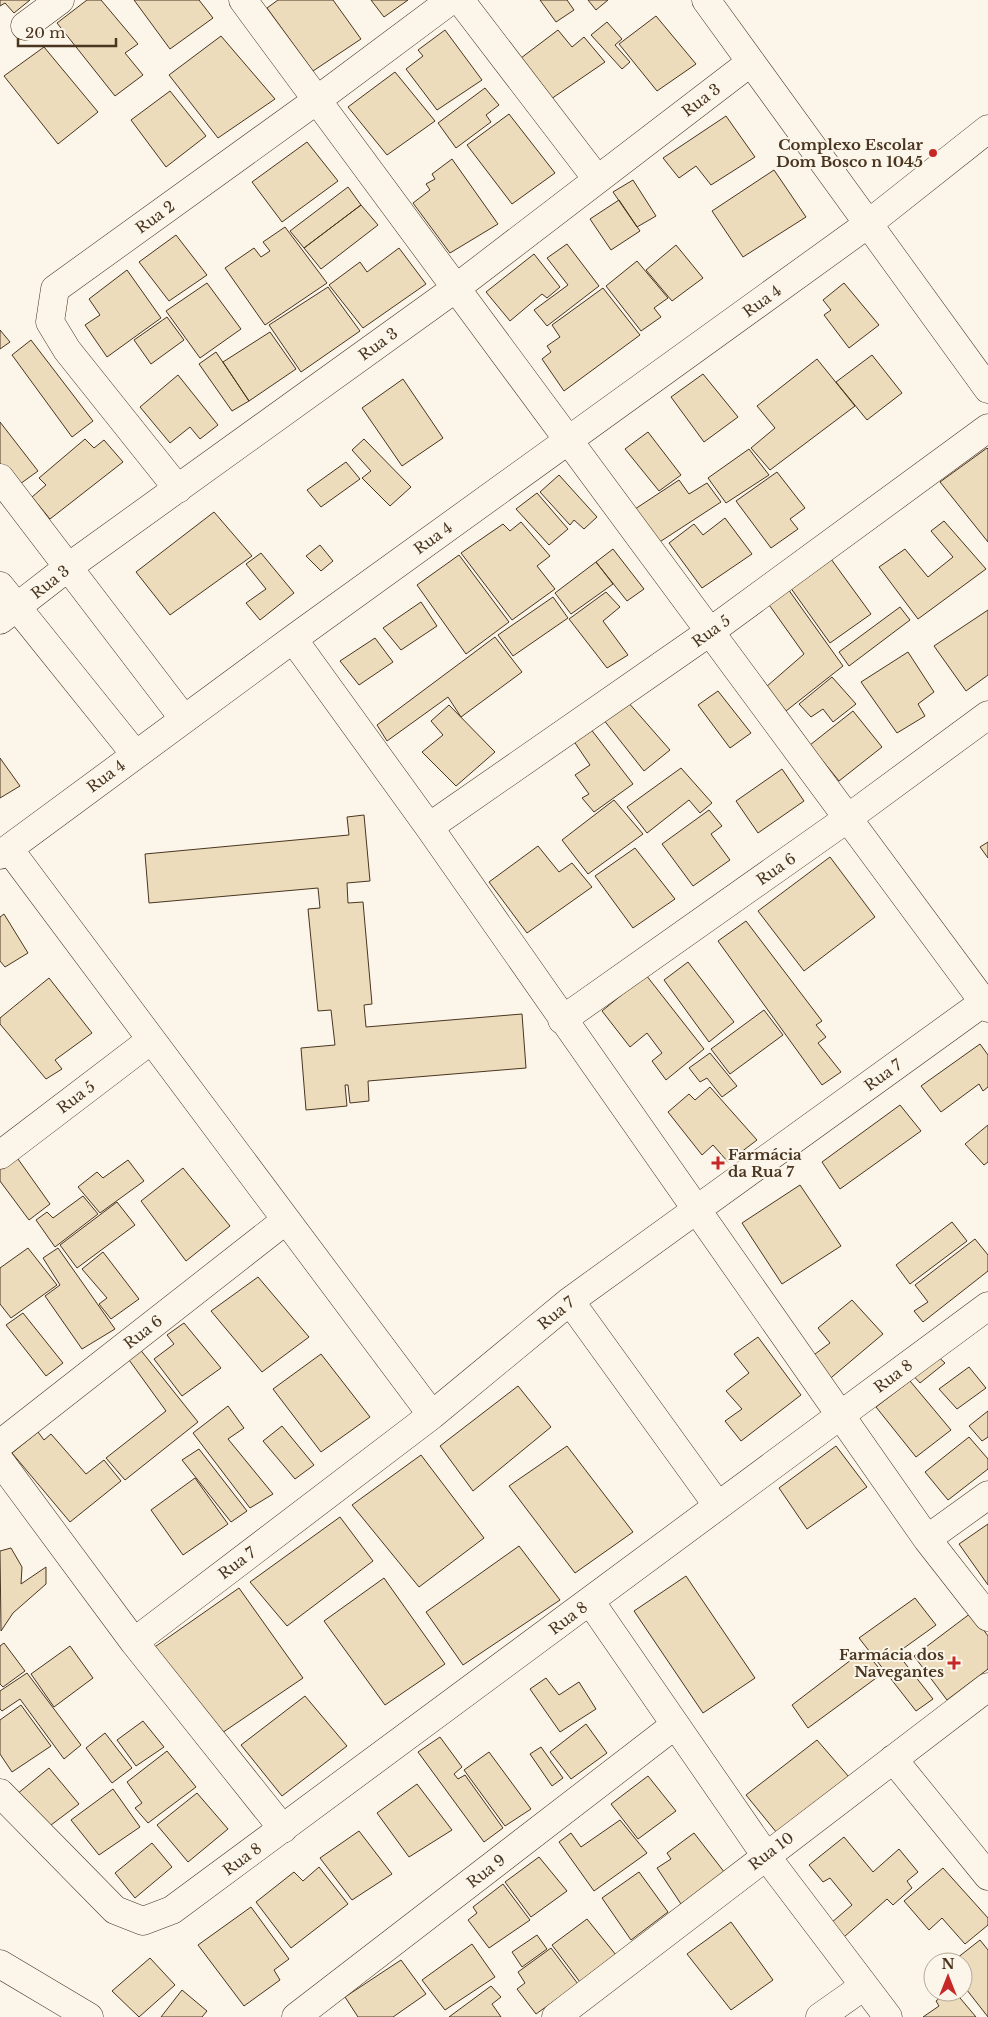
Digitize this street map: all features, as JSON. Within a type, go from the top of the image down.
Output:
[{"type":"street","points":[[25,26],[60,0]]},
{"type":"street","points":[[243,0],[987,1003]]},
{"type":"street","name":"Rua 2","points":[[178,488],[67,350],[50,322],[56,289],[317,100],[451,0]]},
{"type":"street","points":[[460,0],[597,179]]},
{"type":"street","points":[[706,0],[988,389]]},
{"type":"street","name":"Rua 3","points":[[8,614],[67,568],[456,288],[751,62]]},
{"type":"street","name":"Rua 4","points":[[4,852],[293,639],[868,224],[988,129]]},
{"type":"street","name":"Rua 5","points":[[429,827],[711,631],[988,428]]},
{"type":"street","points":[[0,478],[184,719]]},
{"type":"street","points":[[0,586],[8,614],[135,754]]},
{"type":"street","points":[[293,639],[429,827],[562,1020],[927,1539],[988,1616]]},
{"type":"street","name":"Rua 6","points":[[562,1020],[848,818],[988,715]]},
{"type":"street","points":[[4,852],[151,1040],[432,1416]]},
{"type":"street","name":"Rua 7","points":[[134,1642],[432,1416],[570,1301],[987,1003]]},
{"type":"street","name":"Rua 5","points":[[0,1155],[151,1040]]},
{"type":"street","name":"Rua 6","points":[[0,1444],[286,1220]]},
{"type":"street","points":[[570,1301],[718,1506]]},
{"type":"street","name":"Rua 8","points":[[0,1792],[115,1910],[143,1921],[172,1910],[284,1829],[988,1306]]},
{"type":"street","points":[[0,1461],[134,1642],[284,1829]]},
{"type":"street","points":[[927,1539],[988,1495]]},
{"type":"street","points":[[590,1602],[766,1856],[888,2017]]},
{"type":"street","name":"Rua 10","points":[[556,2017],[988,1687]]},
{"type":"street","name":"Rua 9","points":[[296,2017],[675,1725]]},
{"type":"street","points":[[893,1759],[988,1876]]},
{"type":"street","points":[[0,1964],[89,2017]]},
{"type":"street","points":[[820,2017],[864,1986]]},
{"type":"building","points":[[0,0],[30,0],[14,13],[5,3],[0,6]]},
{"type":"building","points":[[87,0],[101,0],[138,44],[125,53],[143,75],[115,96],[57,23]]},
{"type":"building","points":[[134,0],[199,0],[213,18],[170,49]]},
{"type":"building","points":[[278,0],[333,0],[361,39],[313,71],[267,8]]},
{"type":"building","points":[[371,0],[408,0],[384,17]]},
{"type":"building","points":[[540,0],[567,0],[574,10],[556,22]]},
{"type":"building","points":[[588,0],[608,0],[596,10]]},
{"type":"building","points":[[656,16],[696,64],[657,91],[619,44]]},
{"type":"building","points":[[607,22],[622,39],[615,45],[630,62],[622,69],[591,35]]},
{"type":"building","points":[[445,30],[482,80],[437,110],[406,69],[423,56],[418,50]]},
{"type":"building","points":[[558,30],[572,47],[584,37],[605,62],[551,99],[521,58]]},
{"type":"building","points":[[221,36],[275,99],[218,138],[169,75]]},
{"type":"building","points":[[44,47],[98,112],[58,144],[4,76]]},
{"type":"building","points":[[395,72],[435,121],[387,155],[348,107]]},
{"type":"building","points":[[485,88],[499,105],[486,115],[491,122],[456,148],[438,123]]},
{"type":"building","points":[[170,91],[206,136],[166,167],[131,120]]},
{"type":"building","points":[[509,114],[555,173],[512,204],[467,145]]},
{"type":"building","points":[[726,116],[755,157],[711,185],[696,166],[679,178],[663,158]]},
{"type":"building","points":[[307,142],[338,181],[282,222],[252,182]]},
{"type":"building","points":[[452,159],[498,224],[450,253],[413,203],[430,190],[426,184],[435,179],[432,174]]},
{"type":"building","points":[[774,170],[806,217],[743,257],[712,211]]},
{"type":"building","points":[[633,180],[656,216],[637,227],[613,192]]},
{"type":"building","points":[[348,187],[361,205],[304,248],[290,231]]},
{"type":"building","points":[[619,200],[640,231],[611,250],[590,219]]},
{"type":"building","points":[[361,205],[378,225],[321,269],[304,248]]},
{"type":"building","points":[[285,227],[327,283],[265,325],[225,268],[254,248],[261,257],[270,251],[263,242]]},
{"type":"building","points":[[176,235],[207,275],[169,301],[139,262]]},
{"type":"building","points":[[567,244],[599,286],[547,326],[534,310],[568,285],[547,258]]},
{"type":"building","points":[[676,245],[703,278],[672,301],[646,270]]},
{"type":"building","points":[[399,248],[426,284],[363,328],[329,285],[360,262],[367,272]]},
{"type":"building","points":[[534,254],[560,287],[547,298],[542,294],[510,321],[486,292]]},
{"type":"building","points":[[637,261],[668,298],[654,308],[661,317],[641,331],[606,286]]},
{"type":"building","points":[[127,270],[161,318],[107,357],[85,325],[100,315],[89,299]]},
{"type":"building","points":[[207,283],[241,329],[200,358],[166,311]]},
{"type":"building","points":[[844,283],[879,325],[849,348],[824,315],[831,310],[823,300]]},
{"type":"building","points":[[328,287],[360,331],[301,372],[269,325]]},
{"type":"building","points":[[603,288],[640,335],[564,391],[542,359],[551,352],[547,346],[560,337],[552,325]]},
{"type":"building","points":[[167,317],[184,340],[151,364],[134,340]]},
{"type":"building","points":[[0,330],[10,342],[0,349]]},
{"type":"building","points":[[270,332],[296,369],[249,401],[223,362]]},
{"type":"building","points":[[31,340],[93,421],[72,437],[12,355]]},
{"type":"building","points":[[216,352],[249,401],[232,411],[199,364]]},
{"type":"building","points":[[872,355],[902,393],[867,420],[836,382]]},
{"type":"building","points":[[817,359],[855,406],[770,470],[751,448],[775,428],[757,406]]},
{"type":"building","points":[[703,374],[738,417],[704,442],[671,397]]},
{"type":"building","points":[[178,375],[218,425],[200,439],[190,427],[170,443],[140,407]]},
{"type":"building","points":[[403,379],[443,438],[402,466],[362,408]]},
{"type":"building","points":[[0,422],[38,471],[13,489],[0,471]]},
{"type":"building","points":[[648,432],[681,475],[659,491],[625,449]]},
{"type":"building","points":[[85,439],[94,448],[104,440],[123,462],[50,519],[32,497],[46,485],[39,478]]},
{"type":"building","points":[[364,439],[411,487],[390,506],[362,478],[371,471],[352,450]]},
{"type":"building","points":[[749,449],[769,475],[726,503],[708,478]]},
{"type":"building","points":[[988,449],[988,542],[940,482]]},
{"type":"building","points":[[346,462],[360,479],[321,507],[307,490]]},
{"type":"building","points":[[777,472],[805,508],[790,519],[798,529],[771,548],[736,501]]},
{"type":"building","points":[[559,475],[597,517],[584,529],[574,520],[570,525],[540,492]]},
{"type":"building","points":[[679,480],[689,494],[707,483],[721,502],[655,545],[632,511]]},
{"type":"building","points":[[537,493],[568,529],[549,545],[516,509]]},
{"type":"building","points":[[214,512],[252,556],[170,615],[136,572]]},
{"type":"building","points":[[725,518],[752,554],[702,588],[669,543],[694,524],[703,535]]},
{"type":"building","points":[[944,521],[986,569],[918,619],[879,567],[905,549],[928,577],[953,557],[931,531]]},
{"type":"building","points":[[521,522],[550,556],[537,566],[555,589],[512,620],[461,553],[503,524],[510,531]]},
{"type":"building","points":[[320,545],[333,561],[321,571],[306,556]]},
{"type":"building","points":[[613,549],[644,589],[627,601],[596,562]]},
{"type":"building","points":[[261,553],[294,593],[260,620],[246,603],[266,589],[246,564]]},
{"type":"building","points":[[459,555],[509,622],[466,654],[417,585]]},
{"type":"building","points":[[831,559],[871,614],[830,643],[790,587]]},
{"type":"building","points":[[596,562],[613,584],[571,614],[555,593]]},
{"type":"building","points":[[788,589],[843,666],[786,711],[766,687],[804,654],[767,602]]},
{"type":"building","points":[[606,592],[620,607],[603,621],[628,655],[607,668],[569,619]]},
{"type":"building","points":[[553,597],[568,618],[513,656],[498,635]]},
{"type":"building","points":[[421,602],[437,626],[401,650],[383,628]]},
{"type":"building","points":[[900,607],[910,620],[849,666],[839,652]]},
{"type":"building","points":[[988,610],[988,675],[966,691],[934,646]]},
{"type":"building","points":[[495,637],[522,672],[461,717],[448,697],[387,741],[377,725]]},
{"type":"building","points":[[375,638],[393,662],[359,685],[340,661]]},
{"type":"building","points":[[908,652],[934,692],[918,704],[925,716],[897,733],[861,682]]},
{"type":"building","points":[[832,677],[856,704],[833,722],[823,709],[811,717],[799,704]]},
{"type":"building","points":[[718,691],[751,733],[730,748],[698,705]]},
{"type":"building","points":[[627,701],[670,750],[644,771],[603,719]]},
{"type":"building","points":[[449,705],[495,752],[456,786],[422,752],[443,735],[431,721]]},
{"type":"building","points":[[853,711],[882,747],[839,781],[810,745]]},
{"type":"building","points":[[590,728],[633,784],[594,812],[582,798],[589,794],[575,775],[590,765],[573,740]]},
{"type":"building","points":[[0,758],[20,786],[0,798]]},
{"type":"building","points":[[681,768],[712,803],[700,813],[689,800],[647,833],[627,807]]},
{"type":"building","points":[[782,769],[804,801],[758,833],[736,801]]},
{"type":"building","points":[[614,800],[643,834],[588,874],[562,840]]},
{"type":"building","points":[[709,810],[722,826],[711,834],[730,860],[693,886],[662,844]]},
{"type":"building","points":[[364,815],[370,881],[347,883],[348,903],[363,902],[372,1004],[364,1005],[366,1027],[522,1014],[526,1068],[368,1081],[369,1101],[350,1103],[348,1085],[345,1085],[347,1106],[306,1110],[301,1048],[335,1045],[331,1010],[318,1011],[308,909],[320,908],[318,888],[149,903],[145,854],[349,835],[347,817]]},
{"type":"building","points":[[988,842],[988,858],[980,847]]},
{"type":"building","points":[[538,846],[559,872],[572,863],[592,887],[527,933],[489,882]]},
{"type":"building","points":[[635,848],[675,899],[633,928],[595,876]]},
{"type":"building","points":[[830,857],[875,917],[804,971],[758,911]]},
{"type":"building","points":[[4,914],[28,953],[5,967],[0,961],[0,917]]},
{"type":"building","points":[[746,921],[822,1021],[816,1025],[826,1037],[818,1043],[841,1072],[822,1085],[718,941]]},
{"type":"building","points":[[688,962],[734,1022],[709,1042],[664,980]]},
{"type":"building","points":[[646,975],[704,1049],[666,1080],[652,1061],[662,1053],[647,1033],[630,1047],[602,1011]]},
{"type":"building","points":[[49,978],[92,1033],[55,1060],[62,1069],[46,1079],[0,1024],[0,1018]]},
{"type":"building","points":[[764,1010],[783,1035],[730,1074],[711,1049]]},
{"type":"building","points":[[980,1044],[988,1055],[988,1087],[983,1091],[979,1084],[941,1112],[921,1086]]},
{"type":"building","points":[[710,1053],[737,1086],[722,1097],[707,1078],[700,1082],[689,1068]]},
{"type":"building","points":[[710,1087],[757,1140],[728,1162],[713,1145],[702,1155],[668,1112],[689,1094],[695,1100]]},
{"type":"building","points":[[900,1105],[921,1131],[840,1189],[822,1162]]},
{"type":"building","points":[[988,1125],[988,1162],[984,1165],[965,1144]]},
{"type":"building","points":[[13,1152],[50,1204],[29,1220],[0,1181],[0,1161]]},
{"type":"building","points":[[128,1160],[144,1181],[100,1213],[78,1187],[97,1172],[103,1178]]},
{"type":"building","points":[[183,1168],[230,1226],[186,1261],[141,1201]]},
{"type":"building","points":[[800,1185],[841,1246],[782,1284],[742,1223]]},
{"type":"building","points":[[83,1196],[98,1214],[55,1247],[36,1220],[47,1212],[53,1218]]},
{"type":"building","points":[[117,1202],[135,1225],[77,1268],[60,1245]]},
{"type":"building","points":[[952,1222],[967,1241],[910,1284],[896,1265]]},
{"type":"building","points":[[975,1239],[988,1255],[988,1271],[923,1322],[914,1311],[928,1302],[915,1285]]},
{"type":"building","points":[[28,1248],[57,1285],[11,1318],[0,1304],[0,1268]]},
{"type":"building","points":[[58,1248],[115,1329],[82,1349],[45,1296],[60,1285],[43,1258]]},
{"type":"building","points":[[103,1252],[139,1299],[111,1319],[99,1304],[107,1298],[82,1269]]},
{"type":"building","points":[[258,1277],[309,1337],[262,1372],[211,1311]]},
{"type":"building","points":[[852,1300],[883,1334],[826,1382],[807,1360],[830,1343],[818,1328]]},
{"type":"building","points":[[23,1313],[63,1363],[46,1376],[6,1325]]},
{"type":"building","points":[[184,1323],[221,1368],[182,1396],[154,1359],[174,1344],[167,1335]]},
{"type":"building","points":[[758,1337],[801,1395],[741,1441],[725,1421],[742,1409],[726,1391],[749,1373],[734,1354]]},
{"type":"building","points":[[135,1343],[198,1422],[125,1480],[106,1458],[166,1411],[124,1353]]},
{"type":"building","points":[[934,1353],[945,1363],[920,1383],[910,1372]]},
{"type":"building","points":[[321,1354],[370,1417],[321,1452],[273,1389]]},
{"type":"building","points":[[969,1367],[986,1388],[957,1409],[939,1389]]},
{"type":"building","points":[[910,1381],[951,1430],[916,1457],[876,1407]]},
{"type":"building","points":[[518,1386],[551,1427],[473,1491],[440,1446]]},
{"type":"building","points":[[228,1406],[244,1428],[228,1439],[273,1494],[250,1508],[193,1433]]},
{"type":"building","points":[[988,1411],[988,1437],[982,1441],[969,1426]]},
{"type":"building","points":[[282,1426],[314,1465],[295,1479],[263,1441]]},
{"type":"building","points":[[38,1432],[44,1440],[51,1434],[86,1474],[104,1460],[121,1481],[70,1522],[12,1453]]},
{"type":"building","points":[[969,1437],[988,1459],[988,1469],[948,1500],[925,1472]]},
{"type":"building","points":[[567,1446],[633,1532],[575,1573],[509,1486]]},
{"type":"building","points":[[836,1446],[867,1487],[807,1529],[779,1488]]},
{"type":"building","points":[[199,1449],[247,1511],[231,1522],[182,1460]]},
{"type":"building","points":[[421,1455],[484,1538],[419,1587],[352,1505]]},
{"type":"building","points":[[195,1478],[228,1524],[183,1555],[151,1510]]},
{"type":"building","points":[[340,1517],[373,1561],[287,1626],[250,1582]]},
{"type":"building","points":[[988,1524],[988,1585],[959,1544]]},
{"type":"building","points":[[519,1546],[560,1600],[463,1665],[426,1612]]},
{"type":"building","points":[[11,1548],[22,1567],[21,1584],[46,1567],[46,1584],[13,1613],[1,1631],[0,1551]]},
{"type":"building","points":[[686,1576],[755,1678],[703,1713],[634,1611]]},
{"type":"building","points":[[384,1578],[445,1664],[385,1705],[324,1621]]},
{"type":"building","points":[[239,1588],[303,1678],[216,1737],[149,1651]]},
{"type":"building","points":[[915,1598],[936,1625],[897,1653],[933,1699],[916,1711],[859,1638]]},
{"type":"building","name":"Farmácia dos Navegantes","points":[[971,1613],[988,1636],[988,1669],[947,1700],[914,1656]]},
{"type":"building","points":[[4,1643],[25,1671],[3,1687],[0,1684],[0,1646]]},
{"type":"building","points":[[70,1646],[93,1678],[54,1707],[31,1674]]},
{"type":"building","points":[[864,1650],[883,1673],[808,1728],[792,1705]]},
{"type":"building","points":[[27,1673],[81,1745],[64,1759],[20,1699],[2,1711],[0,1709],[0,1691]]},
{"type":"building","points":[[546,1678],[559,1695],[579,1682],[596,1709],[560,1732],[530,1689]]},
{"type":"building","points":[[305,1696],[347,1746],[282,1796],[241,1745]]},
{"type":"building","points":[[21,1705],[51,1746],[12,1772],[0,1754],[0,1720]]},
{"type":"building","points":[[143,1721],[164,1747],[136,1766],[117,1740]]},
{"type":"building","points":[[586,1724],[607,1753],[571,1779],[550,1752]]},
{"type":"building","points":[[105,1733],[132,1768],[112,1783],[86,1748]]},
{"type":"building","points":[[440,1737],[462,1767],[454,1774],[458,1779],[465,1775],[503,1828],[484,1842],[418,1752]]},
{"type":"building","points":[[817,1740],[849,1777],[777,1833],[746,1795]]},
{"type":"building","points":[[541,1747],[563,1778],[552,1786],[530,1754]]},
{"type":"building","points":[[167,1751],[196,1787],[148,1823],[135,1808],[142,1803],[127,1782]]},
{"type":"building","points":[[489,1752],[531,1809],[505,1826],[464,1770]]},
{"type":"building","points":[[49,1768],[79,1804],[47,1828],[17,1794]]},
{"type":"building","points":[[648,1776],[676,1811],[638,1839],[611,1804]]},
{"type":"building","points":[[417,1784],[452,1830],[409,1857],[377,1813]]},
{"type":"building","points":[[113,1789],[140,1827],[99,1855],[71,1820]]},
{"type":"building","points":[[197,1793],[228,1829],[188,1862],[157,1825]]},
{"type":"building","points":[[620,1820],[647,1853],[594,1891],[559,1842],[571,1833],[581,1847]]},
{"type":"building","points":[[359,1831],[392,1874],[352,1900],[320,1858]]},
{"type":"building","points":[[694,1833],[725,1873],[681,1904],[657,1868],[671,1859],[667,1853]]},
{"type":"building","points":[[844,1837],[873,1872],[899,1849],[918,1872],[907,1881],[912,1888],[893,1905],[887,1899],[844,1937],[831,1923],[852,1905],[830,1878],[823,1882],[809,1865]]},
{"type":"building","points":[[152,1843],[172,1867],[135,1898],[115,1873]]},
{"type":"building","points":[[539,1857],[567,1891],[531,1917],[505,1882]]},
{"type":"building","points":[[319,1867],[348,1904],[291,1948],[256,1902],[294,1872],[303,1881]]},
{"type":"building","points":[[943,1868],[988,1918],[988,1925],[965,1944],[942,1918],[929,1930],[904,1901]]},
{"type":"building","points":[[639,1872],[668,1912],[631,1940],[602,1898]]},
{"type":"building","points":[[503,1884],[530,1920],[489,1948],[468,1920],[477,1913],[473,1907]]},
{"type":"building","points":[[251,1907],[289,1959],[274,1970],[280,1980],[244,2006],[198,1945]]},
{"type":"building","points":[[587,1919],[616,1955],[580,1982],[552,1945]]},
{"type":"building","points":[[731,1922],[773,1980],[731,2010],[687,1954]]},
{"type":"building","points":[[537,1935],[547,1949],[522,1967],[512,1952]]},
{"type":"building","points":[[980,1940],[988,1950],[988,2017],[973,1998],[973,1952],[965,1952]]},
{"type":"building","points":[[472,1944],[495,1977],[445,2010],[422,1980]]},
{"type":"building","points":[[551,1948],[578,1984],[536,2014],[517,1989],[525,1983],[518,1972]]},
{"type":"building","points":[[150,1958],[175,1985],[139,2017],[112,1991]]},
{"type":"building","points":[[401,1960],[426,1994],[393,2017],[358,2017],[345,1997]]},
{"type":"building","points":[[491,1986],[501,1997],[492,2004],[501,2017],[449,2017]]},
{"type":"building","points":[[182,1990],[207,2011],[202,2017],[161,2017]]},
{"type":"building","points":[[937,2002],[963,2002],[976,2017],[923,2017],[939,2006]]},
{"type":"place","name":"Complexo Escolar Dom Bosco n 1045","points":[[933,153]]},
{"type":"place","name":"Farmácia da Rua 7","points":[[718,1163]]},
{"type":"place","name":"Farmácia dos Navegantes","points":[[954,1663]]}]
